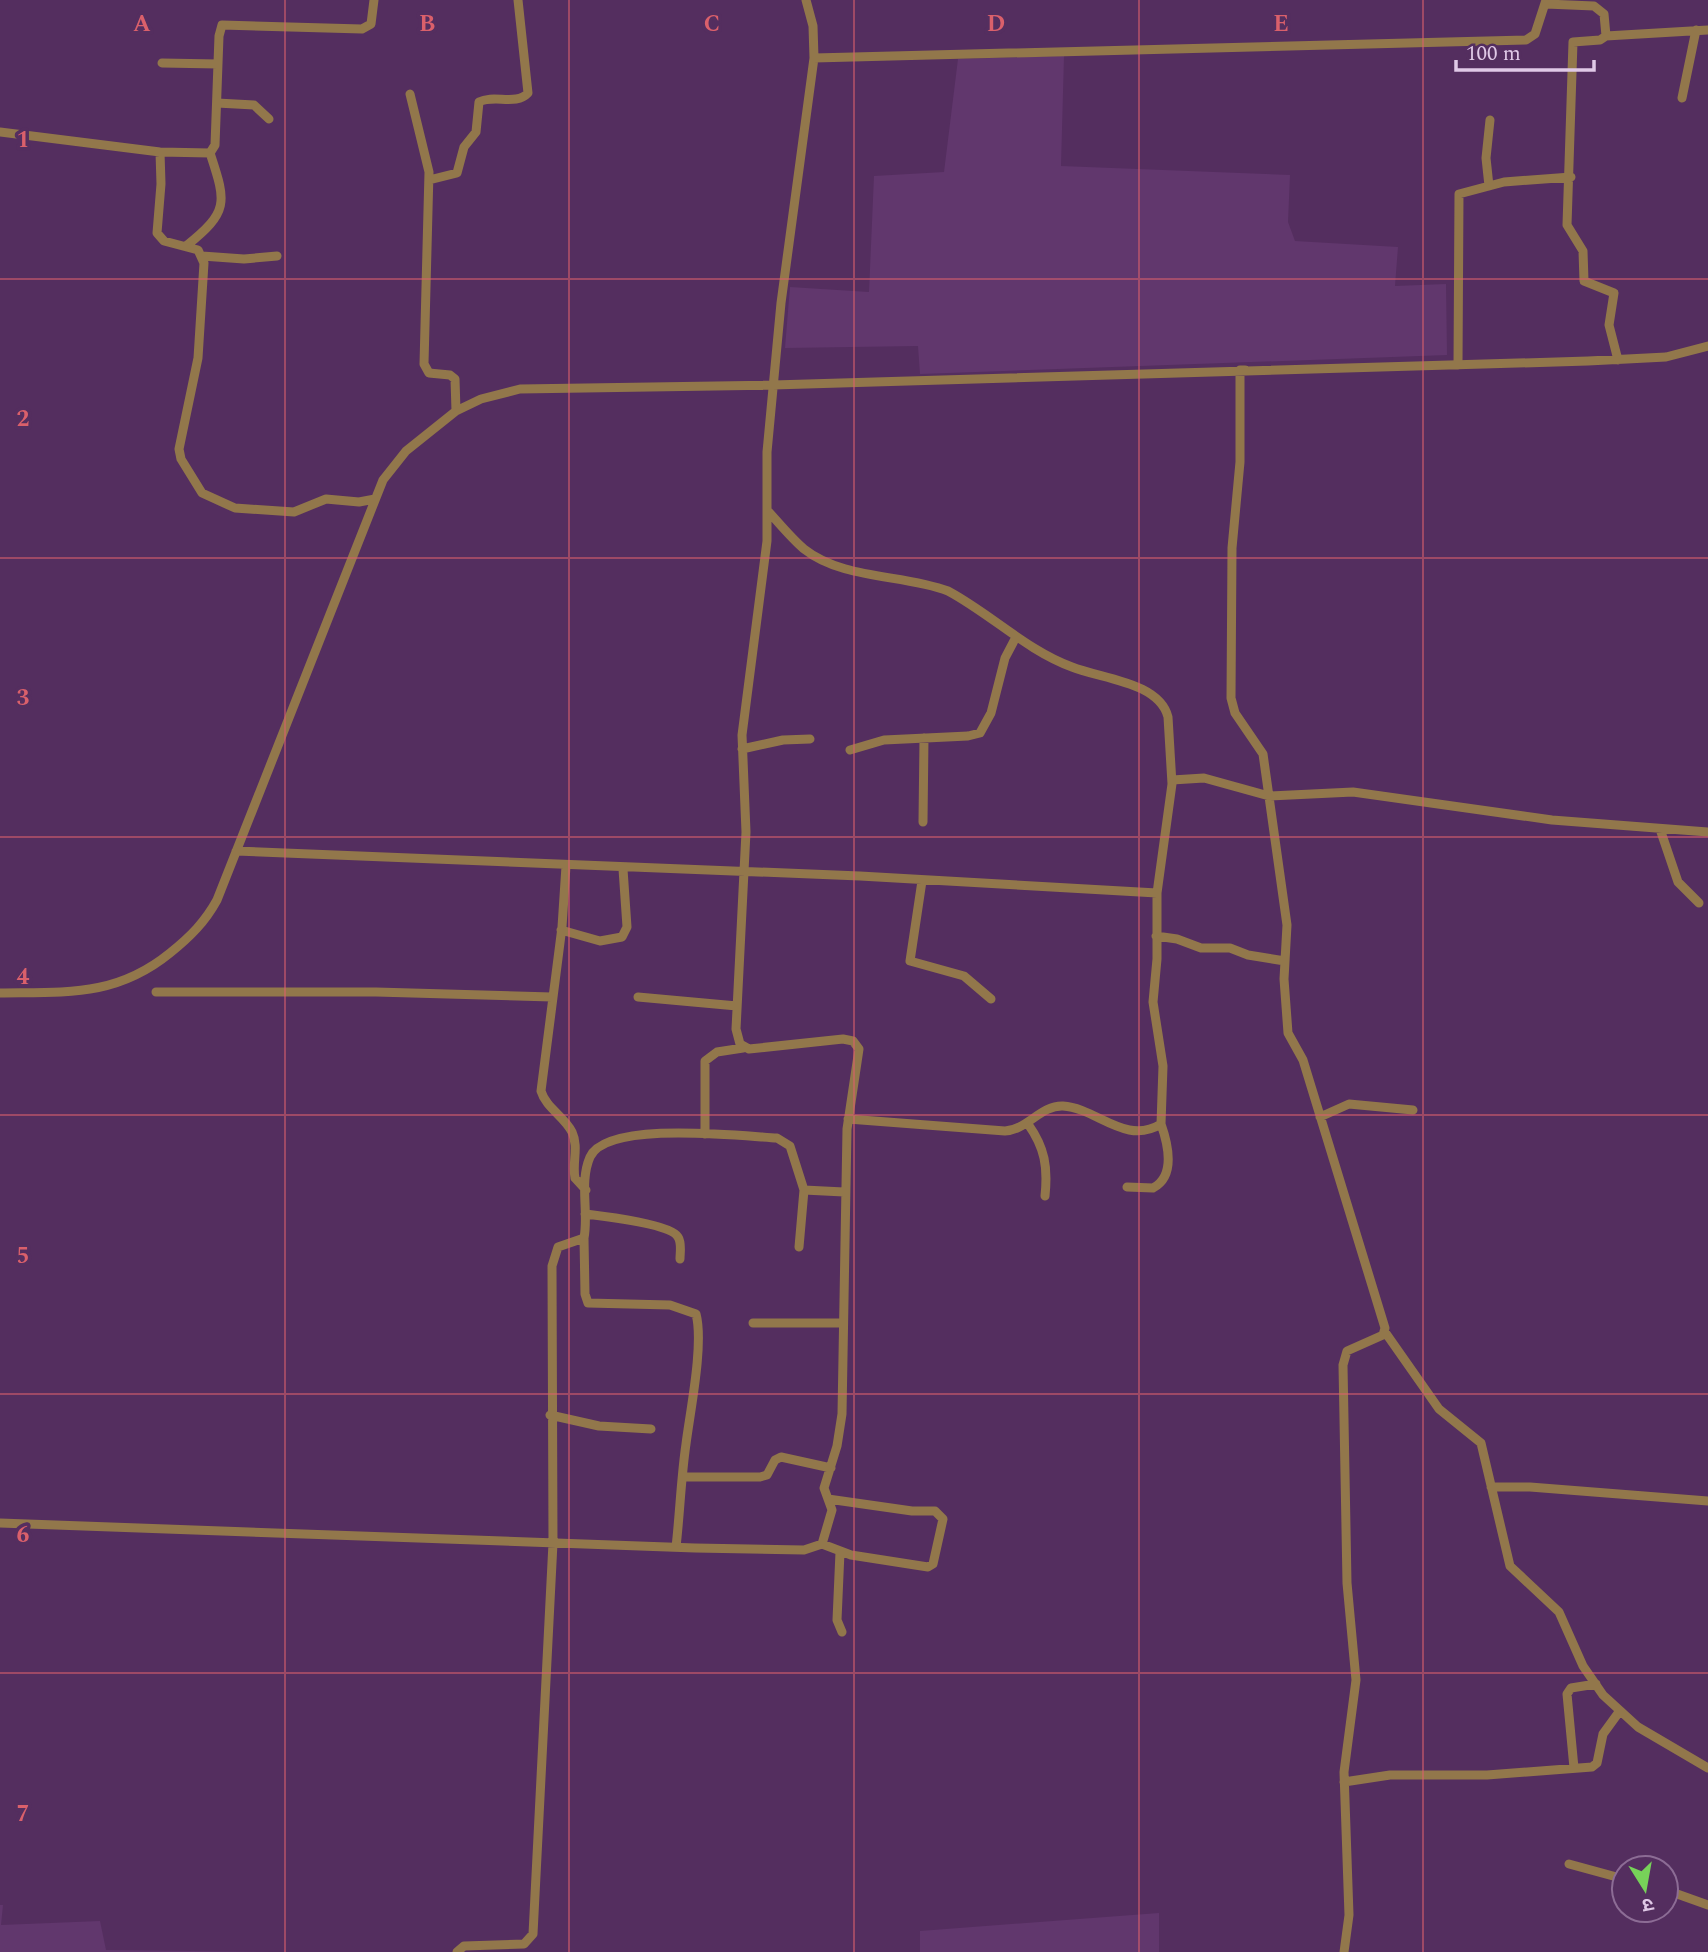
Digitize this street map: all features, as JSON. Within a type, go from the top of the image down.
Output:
[{"type":"street","points":[[187,246],[212,222],[222,204],[223,197],[211,153],[215,145],[222,25],[362,29],[371,24],[373,0]]},
{"type":"street","points":[[429,180],[457,173],[464,147],[476,132],[479,102],[486,99],[519,99],[528,93],[518,0]]},
{"type":"street","points":[[743,1048],[737,1038],[746,832],[742,749],[764,568],[767,453],[789,234],[814,58],[813,26],[806,0]]},
{"type":"street","points":[[814,58],[1526,40],[1535,34],[1546,2],[1594,6],[1604,14],[1606,36]]},
{"type":"street","points":[[1682,99],[1696,30]]},
{"type":"street","points":[[1619,360],[1609,325],[1614,293],[1584,281],[1583,251],[1567,228],[1571,177],[1573,42],[1600,40],[1606,36],[1708,30]]},
{"type":"street","points":[[162,63],[218,64]]},
{"type":"street","points":[[410,94],[429,180],[424,364],[429,373],[450,375],[455,379],[456,411]]},
{"type":"street","points":[[217,103],[254,105],[269,119]]},
{"type":"street","points":[[1489,186],[1486,158],[1490,120]]},
{"type":"street","points":[[0,132],[160,152],[211,153]]},
{"type":"street","points":[[160,152],[162,184],[157,233],[164,241],[187,246],[202,256],[243,259],[277,256]]},
{"type":"street","points":[[1458,365],[1457,196],[1464,190],[1511,181],[1571,177]]},
{"type":"street","points":[[202,256],[204,271],[198,358],[179,449],[181,459],[198,487],[211,499],[223,505],[270,513],[294,512],[326,499],[359,502],[375,499]]},
{"type":"street","points":[[0,993],[94,989],[130,980],[146,972],[182,943],[209,915],[387,474],[406,451],[456,411],[501,392],[520,389],[774,385],[1619,360],[1666,357],[1708,346]]},
{"type":"street","points":[[1243,372],[1240,462],[1232,548],[1231,698],[1235,713],[1260,745],[1269,796],[1287,925],[1287,1032],[1303,1060],[1385,1332],[1439,1409],[1478,1438],[1512,1571],[1559,1612],[1583,1666],[1619,1712],[1638,1727],[1708,1768]]},
{"type":"street","points":[[767,510],[806,550],[819,557],[848,568],[931,584],[948,591],[1016,637],[1071,667],[1152,694],[1159,699],[1168,718],[1172,779],[1157,893],[1153,1014],[1163,1066],[1161,1124],[1169,1156],[1165,1175],[1153,1188],[1126,1187]]},
{"type":"street","points":[[850,750],[884,740],[968,737],[980,733],[991,713],[1005,658],[1016,637]]},
{"type":"street","points":[[923,738],[923,822]]},
{"type":"street","points":[[742,749],[783,740],[810,739]]},
{"type":"street","points":[[1172,779],[1204,778],[1269,796],[1353,792],[1527,817],[1708,832]]},
{"type":"street","points":[[1660,829],[1676,878],[1699,903]]},
{"type":"street","points":[[236,851],[744,872],[1157,893]]},
{"type":"street","points":[[566,866],[541,1091],[545,1101],[572,1132],[575,1145],[575,1178],[586,1189]]},
{"type":"street","points":[[561,930],[600,941],[622,937],[627,928],[624,869]]},
{"type":"street","points":[[922,881],[910,961],[964,976],[991,999]]},
{"type":"street","points":[[1156,936],[1171,937],[1201,948],[1230,948],[1248,956],[1286,961]]},
{"type":"street","points":[[156,992],[376,992],[552,997]]},
{"type":"street","points":[[638,997],[737,1006]]},
{"type":"street","points":[[705,1134],[705,1060],[717,1052],[843,1039],[853,1041],[859,1054],[848,1119],[844,1192],[842,1414],[824,1488],[831,1516],[822,1544]]},
{"type":"street","points":[[1320,1117],[1349,1104],[1413,1110]]},
{"type":"street","points":[[848,1119],[1005,1131],[1028,1124],[1050,1109],[1065,1106],[1124,1129],[1152,1128],[1161,1124]]},
{"type":"street","points":[[1028,1124],[1040,1141],[1046,1160],[1045,1196]]},
{"type":"street","points":[[676,1546],[685,1477],[686,1444],[693,1414],[698,1333],[696,1314],[670,1305],[588,1303],[584,1238],[590,1158],[595,1149],[608,1140],[671,1133],[783,1139],[790,1146],[804,1190],[799,1247]]},
{"type":"street","points":[[804,1190],[844,1192]]},
{"type":"street","points":[[585,1214],[627,1220],[674,1232],[680,1239],[680,1259]]},
{"type":"street","points":[[457,1952],[464,1946],[524,1944],[533,1934],[553,1543],[550,1415],[553,1255],[558,1247],[584,1238]]},
{"type":"street","points":[[753,1323],[843,1323]]},
{"type":"street","points":[[1344,1952],[1349,1914],[1344,1782],[1356,1680],[1347,1583],[1343,1365],[1347,1350],[1385,1332]]},
{"type":"street","points":[[550,1415],[599,1426],[651,1429]]},
{"type":"street","points":[[685,1477],[760,1478],[767,1475],[775,1460],[781,1457],[831,1468]]},
{"type":"street","points":[[1491,1487],[1530,1487],[1708,1501]]},
{"type":"street","points":[[0,1523],[804,1550],[822,1544],[840,1552],[930,1567],[943,1519],[934,1511],[912,1511],[828,1499]]},
{"type":"street","points":[[840,1552],[837,1611],[842,1632]]},
{"type":"street","points":[[1574,1768],[1567,1693],[1571,1688],[1596,1684]]},
{"type":"street","points":[[1344,1782],[1390,1775],[1487,1774],[1595,1766],[1603,1734],[1619,1712]]},
{"type":"street","points":[[1569,1864],[1610,1875]]},
{"type":"street","points":[[1680,1895],[1708,1905]]},
{"type":"shaded area","points":[[1064,56],[1061,166],[1290,175],[1288,222],[1295,241],[1398,247],[1395,286],[1446,284],[1447,355],[920,374],[918,346],[785,348],[790,287],[869,292],[874,176],[944,172],[958,59]]},
{"type":"shaded area","points":[[0,1905],[3,1905],[1,1925],[100,1921],[106,1950],[275,1952],[0,1952]]},
{"type":"shaded area","points":[[1159,1913],[1159,1952],[920,1952],[920,1931]]}]
